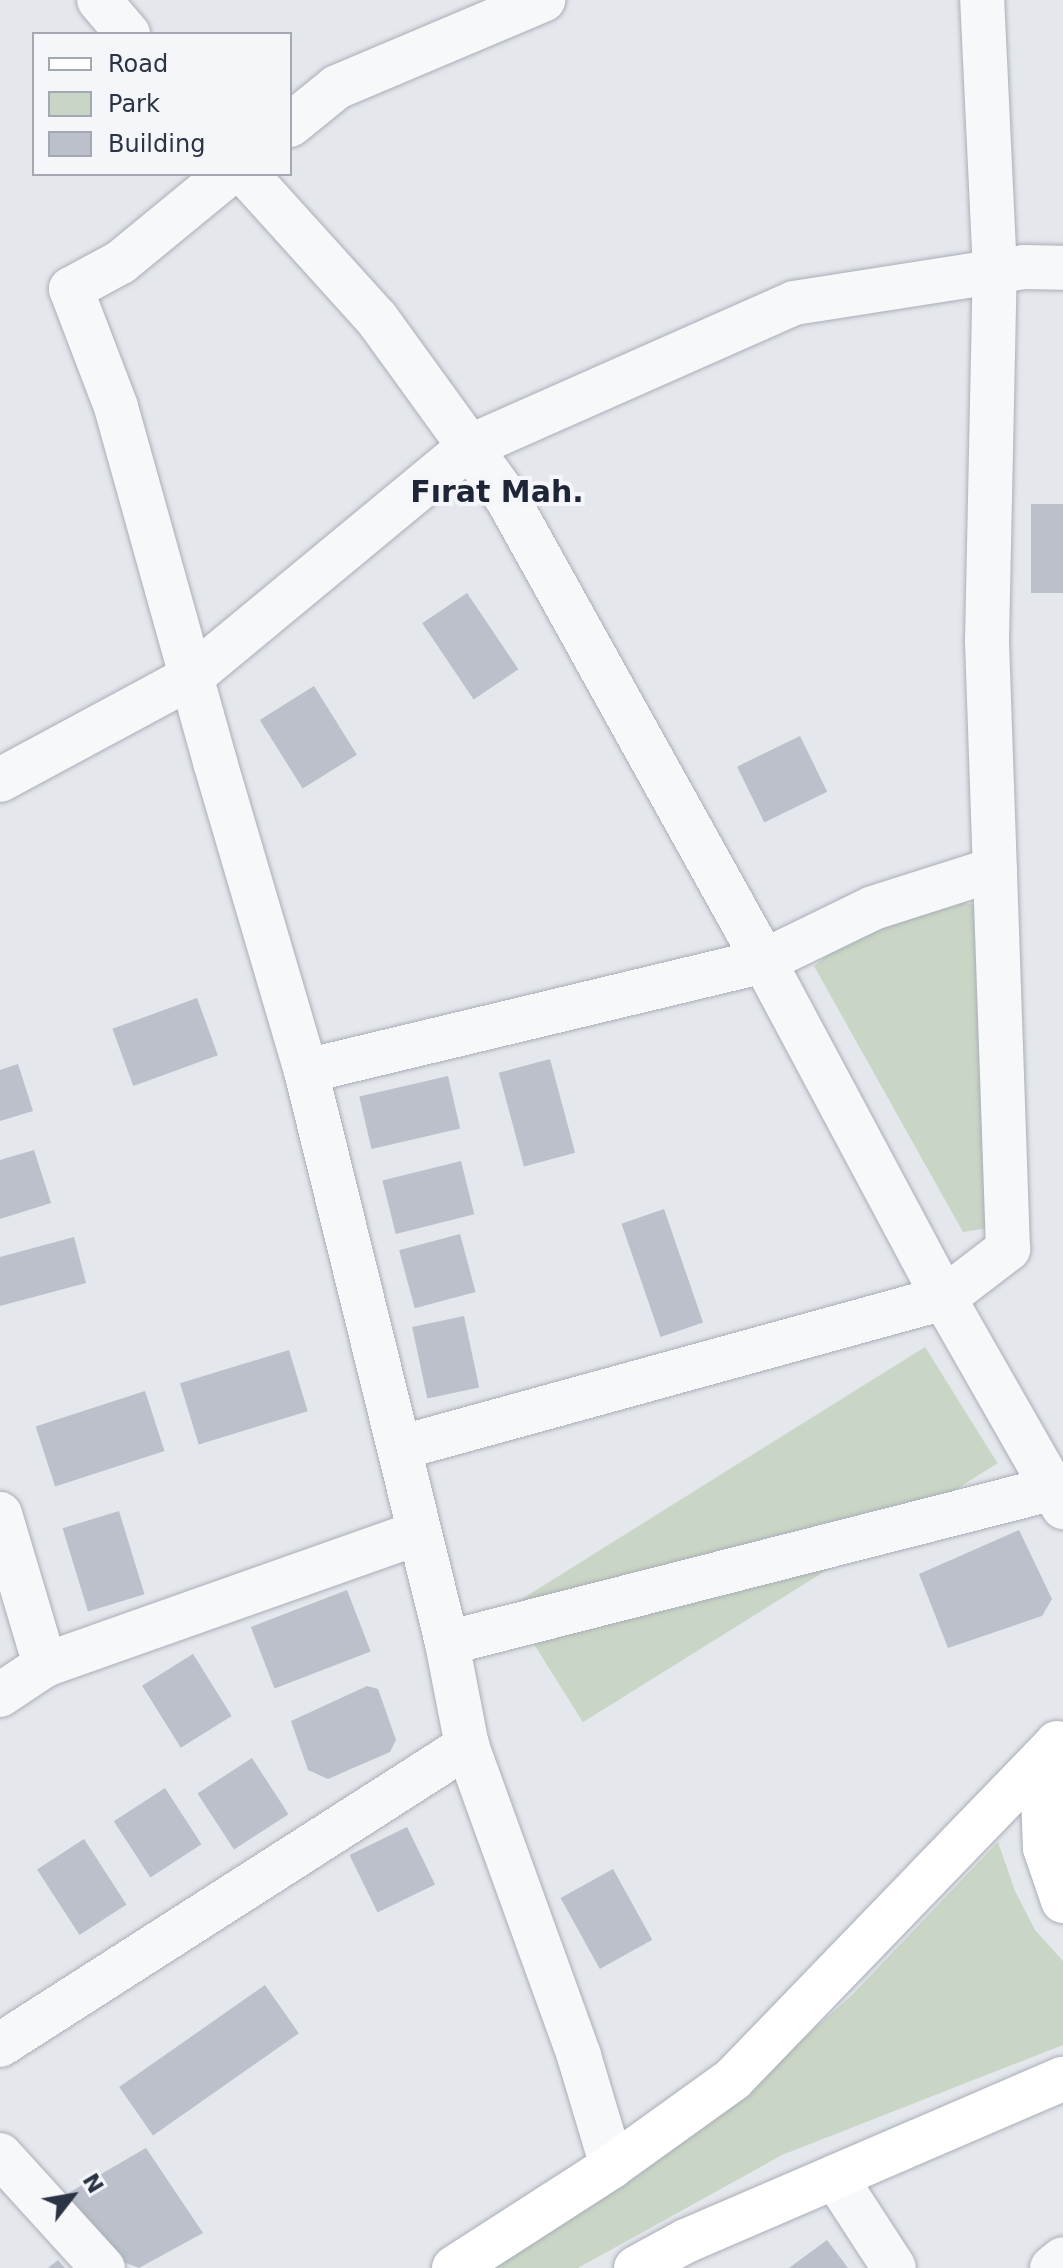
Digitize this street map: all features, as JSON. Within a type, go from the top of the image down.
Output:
[{"type":"main road","points":[[1059,1738],[1043,1796],[1045,1848],[1063,1901]]},
{"type":"main road","points":[[454,2268],[612,2166],[733,2079],[1059,1738]]},
{"type":"main road","points":[[636,2268],[686,2241],[1063,2079]]},
{"type":"street","points":[[99,0],[126,32]]},
{"type":"street","points":[[292,123],[337,87],[543,0]]},
{"type":"street","points":[[399,1448],[944,1298],[1008,1249],[987,641],[995,272],[982,0]]},
{"type":"street","points":[[226,176],[121,262],[71,289],[116,407],[306,1071],[447,1643],[467,1746],[579,2056],[612,2166]]},
{"type":"street","points":[[248,176],[377,319],[508,500],[764,961],[944,1298],[1059,1498],[447,1643]]},
{"type":"street","points":[[0,780],[191,677],[469,447],[794,303],[995,272],[1063,268]]},
{"type":"street","points":[[306,1071],[764,961],[873,908],[995,869]]},
{"type":"street","points":[[0,1514],[45,1665]]},
{"type":"street","points":[[0,1695],[45,1665],[418,1533]]},
{"type":"street","points":[[0,2045],[467,1746]]},
{"type":"street","points":[[0,2155],[103,2268]]},
{"type":"street","points":[[835,2177],[894,2268]]},
{"type":"street","points":[[1052,2268],[1063,2259]]},
{"type":"green space","points":[[955,900],[977,906],[989,1228],[963,1232],[814,966],[841,944]]},
{"type":"green space","points":[[925,1347],[998,1463],[583,1722],[510,1606]]},
{"type":"green space","points":[[998,1842],[1015,1891],[1035,1930],[1063,1961],[1063,2045],[782,2155],[578,2268],[492,2268],[711,2121],[851,1996]]},
{"type":"building","points":[[1031,504],[1063,504],[1063,593],[1031,593]]},
{"type":"building","points":[[467,593],[518,669],[474,699],[422,623]]},
{"type":"building","points":[[314,686],[357,755],[303,789],[260,720]]},
{"type":"building","points":[[800,736],[827,792],[764,822],[737,767]]},
{"type":"building","points":[[197,998],[218,1055],[133,1086],[112,1029]]},
{"type":"building","points":[[550,1059],[575,1153],[524,1166],[499,1073]]},
{"type":"building","points":[[18,1064],[33,1111],[0,1121],[0,1070]]},
{"type":"building","points":[[448,1076],[460,1129],[371,1149],[359,1096]]},
{"type":"building","points":[[34,1150],[51,1203],[0,1219],[0,1160]]},
{"type":"building","points":[[461,1161],[474,1214],[396,1234],[382,1181]]},
{"type":"building","points":[[664,1209],[703,1322],[661,1337],[621,1224]]},
{"type":"building","points":[[460,1234],[476,1292],[415,1308],[399,1250]]},
{"type":"building","points":[[74,1237],[86,1283],[0,1306],[0,1257]]},
{"type":"building","points":[[464,1316],[479,1387],[427,1398],[412,1327]]},
{"type":"building","points":[[289,1350],[308,1411],[199,1445],[180,1383]]},
{"type":"building","points":[[145,1391],[164,1451],[55,1486],[36,1427]]},
{"type":"building","points":[[119,1511],[144,1594],[88,1611],[63,1528]]},
{"type":"building","points":[[1019,1530],[1052,1599],[1042,1616],[948,1648],[919,1574]]},
{"type":"building","points":[[347,1590],[371,1652],[274,1689],[251,1627]]},
{"type":"building","points":[[193,1654],[232,1716],[181,1748],[142,1686]]},
{"type":"building","points":[[367,1686],[378,1689],[396,1740],[390,1752],[328,1779],[308,1770],[291,1721]]},
{"type":"building","points":[[252,1758],[288,1814],[234,1850],[197,1793]]},
{"type":"building","points":[[165,1788],[201,1844],[150,1877],[114,1821]]},
{"type":"building","points":[[407,1827],[435,1885],[378,1913],[349,1855]]},
{"type":"building","points":[[84,1839],[126,1904],[80,1935],[37,1869]]},
{"type":"building","points":[[613,1869],[652,1940],[600,1969],[561,1898]]},
{"type":"building","points":[[265,1985],[299,2033],[153,2135],[119,2087]]},
{"type":"building","points":[[146,2148],[203,2233],[139,2268],[113,2258],[65,2195]]},
{"type":"building","points":[[827,2240],[848,2268],[789,2268]]},
{"type":"building","points":[[58,2260],[65,2268],[48,2268]]},
{"type":"district","name":"Fırat Mah.","points":[[497,492]]}]
